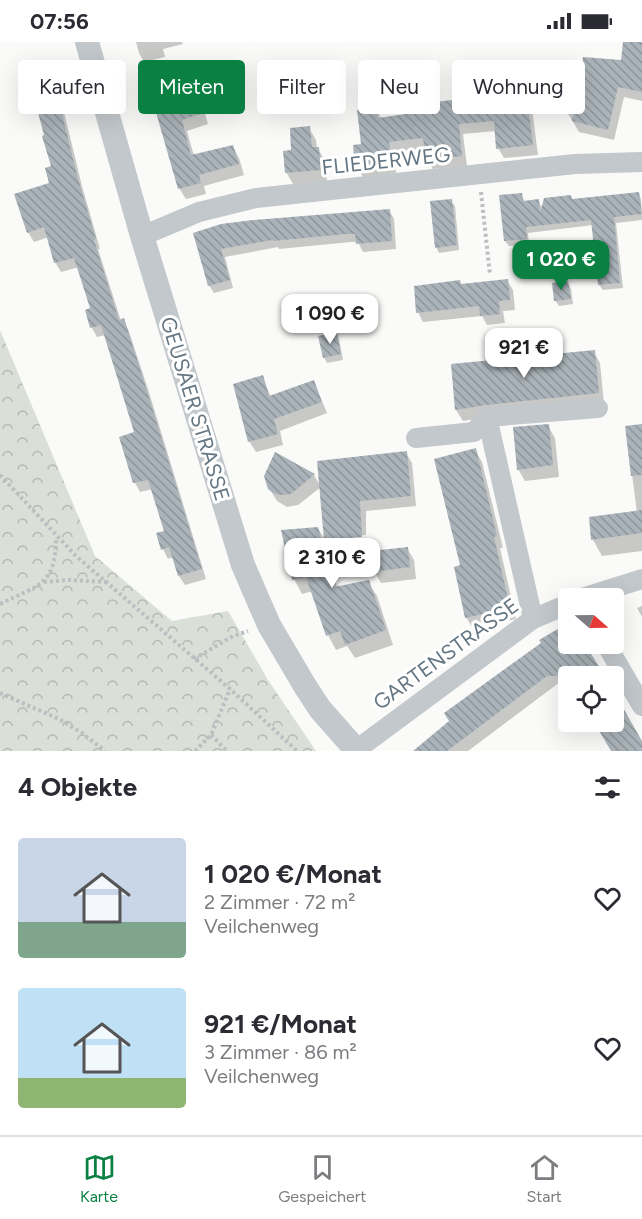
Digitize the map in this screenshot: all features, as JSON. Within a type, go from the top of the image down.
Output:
[{"type":"street","name":"GEUSAER STRASSE","points":[[87,42],[142,236],[243,565],[269,624],[320,709],[356,750]]},
{"type":"street","name":"FLIEDERWEG","points":[[142,236],[199,212],[256,198],[575,164],[642,162]]},
{"type":"street","points":[[416,438],[474,432],[487,417],[598,408]]},
{"type":"street","points":[[487,417],[533,619]]},
{"type":"street","name":"GARTENSTRASSE","points":[[615,588],[642,579]]},
{"type":"street","name":"GARTENSTRASSE","points":[[356,750],[533,619],[558,609]]},
{"type":"street","points":[[612,654],[642,706]]},
{"type":"path","points":[[479,175],[490,275]]},
{"type":"path","points":[[0,475],[56,537],[230,689],[297,751]]},
{"type":"path","points":[[44,582],[52,570],[56,556],[56,537]]},
{"type":"path","points":[[0,604],[44,582],[69,580],[106,582]]},
{"type":"path","points":[[194,659],[233,636],[269,624]]},
{"type":"path","points":[[195,751],[211,735],[230,689]]},
{"type":"path","points":[[0,693],[59,720],[82,733],[105,751]]},
{"type":"path","points":[[211,735],[227,751]]},
{"type":"green space","points":[[0,330],[95,556],[172,621],[228,611],[268,680],[316,751],[0,751]]},
{"type":"building","points":[[623,42],[642,42],[642,92],[618,87],[608,130],[572,121],[573,114],[585,114],[585,60],[583,60],[583,57],[621,60]]},
{"type":"building","points":[[452,100],[452,114],[529,114],[533,145],[496,149],[494,121],[459,124],[462,156],[426,160],[423,138],[389,142],[392,163],[355,167],[353,145],[361,144],[357,110],[358,114],[378,114],[378,118],[405,114],[440,114],[440,101]]},
{"type":"building","points":[[38,114],[62,114],[96,239],[94,240],[119,320],[124,318],[202,569],[178,576],[169,547],[161,550],[156,533],[164,531],[148,480],[133,483],[119,437],[134,432],[101,325],[90,328],[85,310],[90,308],[74,258],[54,263],[44,227],[27,233],[14,194],[49,183],[45,168],[51,166],[42,136],[44,135]]},
{"type":"building","points":[[156,114],[200,114],[182,120],[191,155],[233,145],[239,164],[199,175],[201,183],[178,189]]},
{"type":"building","points":[[310,126],[312,147],[319,147],[321,170],[285,173],[283,151],[291,150],[290,128]]},
{"type":"building","points":[[639,192],[642,214],[614,217],[620,283],[598,285],[591,220],[526,227],[527,239],[504,241],[499,195],[522,193],[523,201],[539,199],[540,213],[544,198],[571,195],[572,199]]},
{"type":"building","points":[[452,199],[457,245],[435,248],[430,201]]},
{"type":"building","points":[[390,209],[392,241],[356,244],[355,234],[346,234],[272,240],[221,249],[230,280],[208,286],[193,233],[221,224],[253,220]]},
{"type":"building","points":[[508,279],[510,300],[499,301],[500,314],[480,316],[479,306],[416,313],[414,286],[460,280],[461,284]]},
{"type":"building","points":[[568,281],[571,299],[554,301],[552,283]]},
{"type":"building","points":[[337,332],[341,354],[323,358],[318,336]]},
{"type":"building","points":[[595,350],[599,393],[455,410],[451,364]]},
{"type":"building","points":[[263,375],[269,396],[314,380],[322,402],[274,419],[278,434],[248,442],[233,384]]},
{"type":"building","points":[[549,424],[553,465],[517,470],[513,427]]},
{"type":"building","points":[[642,424],[642,475],[631,476],[625,426]]},
{"type":"building","points":[[476,448],[497,536],[494,537],[510,608],[465,618],[454,567],[460,565],[434,459]]},
{"type":"building","points":[[407,451],[411,496],[360,501],[362,537],[324,540],[317,461]]},
{"type":"building","points":[[275,452],[315,474],[291,494],[273,493],[268,489],[264,476]]},
{"type":"building","points":[[642,510],[642,533],[591,540],[589,517]]},
{"type":"building","points":[[318,527],[334,587],[369,580],[386,630],[345,645],[340,631],[326,636],[306,577],[292,580],[281,530]]},
{"type":"building","points":[[408,547],[410,567],[373,572],[371,551]]},
{"type":"building","points":[[558,629],[558,654],[591,654],[599,666],[558,666],[558,676],[547,676],[447,751],[413,751],[449,721],[444,713],[541,643],[539,640]]},
{"type":"building","points":[[624,710],[642,741],[642,751],[611,751],[600,732],[624,732]]}]
